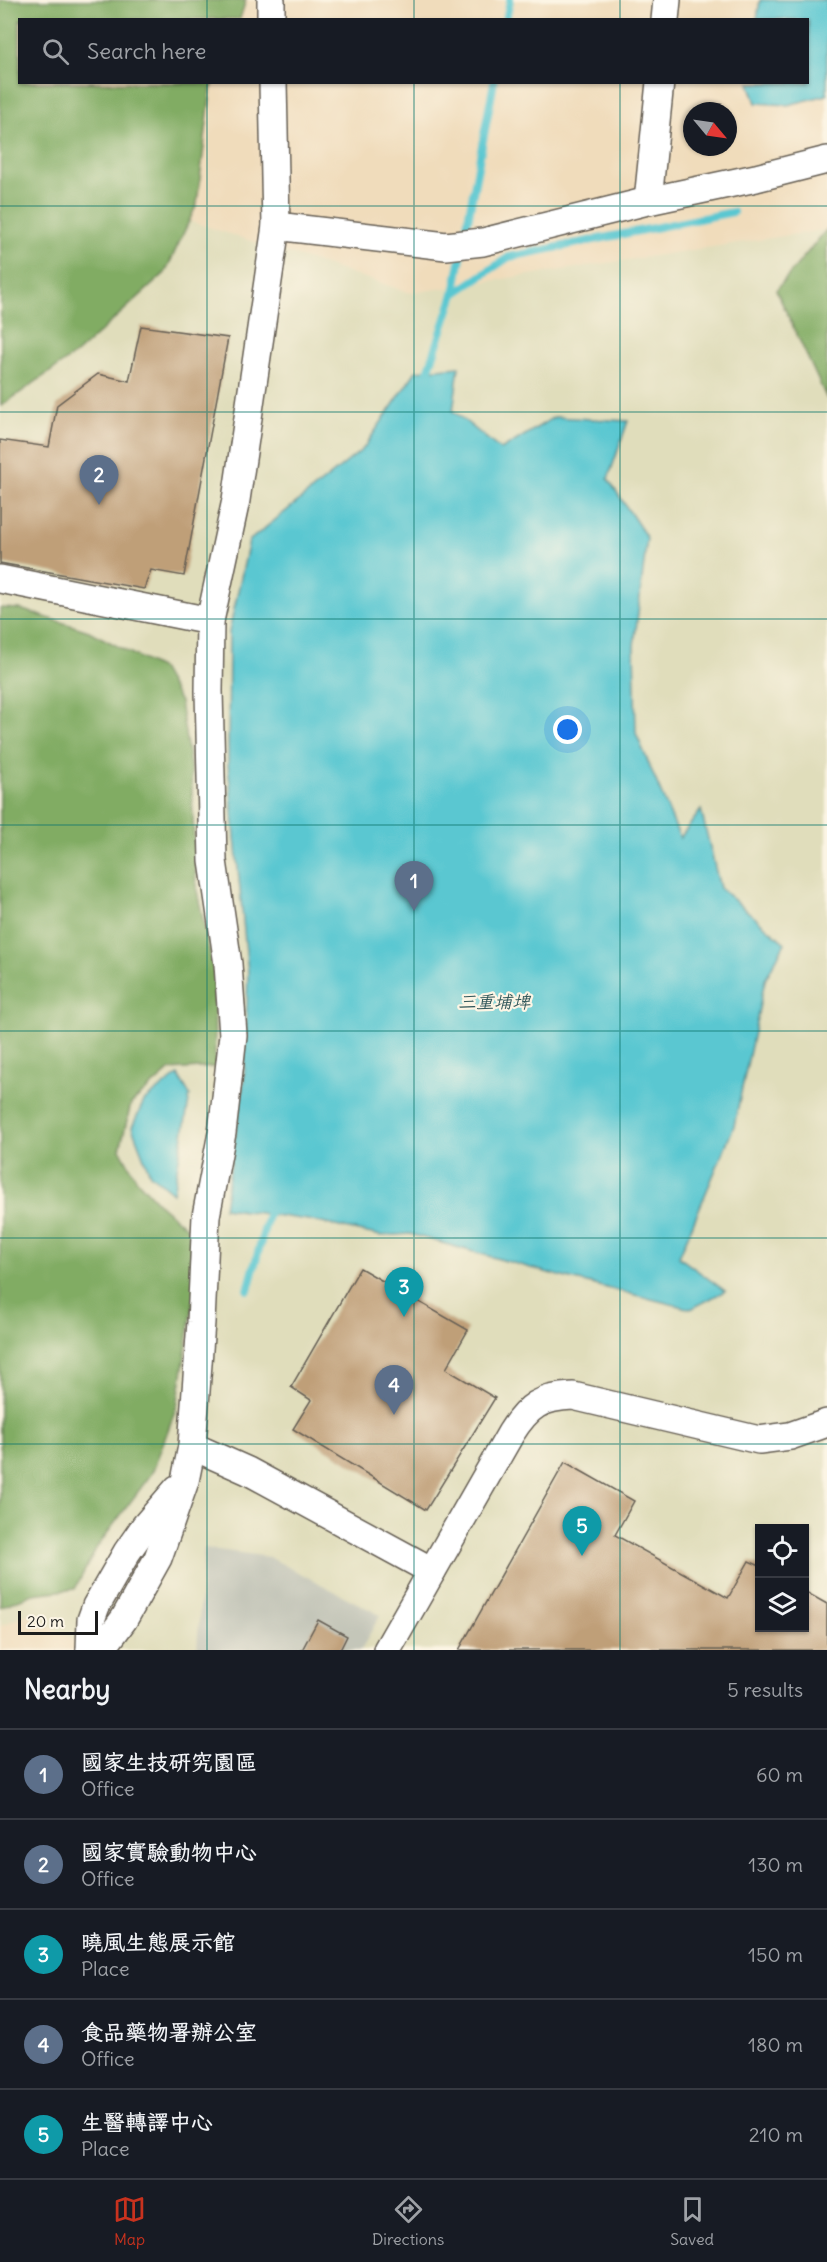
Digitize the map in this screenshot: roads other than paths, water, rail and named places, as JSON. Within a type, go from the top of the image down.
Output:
[{"type":"lane","points":[[271,0],[271,18]]},
{"type":"lane","points":[[665,18],[667,0]]},
{"type":"lane","points":[[90,1650],[91,1620],[96,1606],[145,1526],[185,1481],[192,1446],[206,1216],[222,1133],[232,1035],[228,964],[213,861],[209,691],[210,621],[236,500],[276,226],[273,84]]},
{"type":"lane","points":[[648,201],[660,84]]},
{"type":"lane","points":[[276,226],[446,246],[483,242],[827,160]]},
{"type":"lane","points":[[0,579],[210,621]]},
{"type":"lane","points":[[387,1650],[511,1432],[523,1414],[536,1404],[556,1396],[573,1396],[759,1440],[790,1436],[827,1423]]},
{"type":"lane","points":[[192,1446],[248,1471],[432,1570]]},
{"type":"water","points":[[760,0],[827,0],[827,95],[788,105],[756,103],[749,84],[809,84],[809,18],[757,18]]},
{"type":"water","name":"三重埔埤","points":[[459,367],[453,411],[501,450],[554,417],[628,421],[608,479],[647,538],[634,646],[636,733],[680,838],[701,810],[720,888],[785,943],[765,980],[734,1126],[679,1257],[725,1291],[691,1309],[563,1277],[410,1234],[381,1236],[308,1220],[224,1208],[244,1080],[248,973],[228,764],[229,632],[249,541],[363,449],[416,371]]},
{"type":"water","points":[[178,1075],[190,1095],[173,1193],[150,1174],[132,1127],[144,1101]]},
{"type":"waterway","points":[[506,18],[510,0]]},
{"type":"waterway","points":[[425,377],[454,294],[494,84]]},
{"type":"waterway","points":[[454,294],[509,257],[733,212]]},
{"type":"waterway","points":[[248,1290],[271,1204]]},
{"type":"place","name":"國家實驗動物中心","points":[[99,505]]},
{"type":"place","name":"國家生技研究園區","points":[[414,911]]},
{"type":"place","name":"曉風生態展示館","points":[[404,1317]]},
{"type":"place","name":"食品藥物署辦公室","points":[[394,1415]]},
{"type":"place","name":"生醫轉譯中心","points":[[582,1556]]}]
